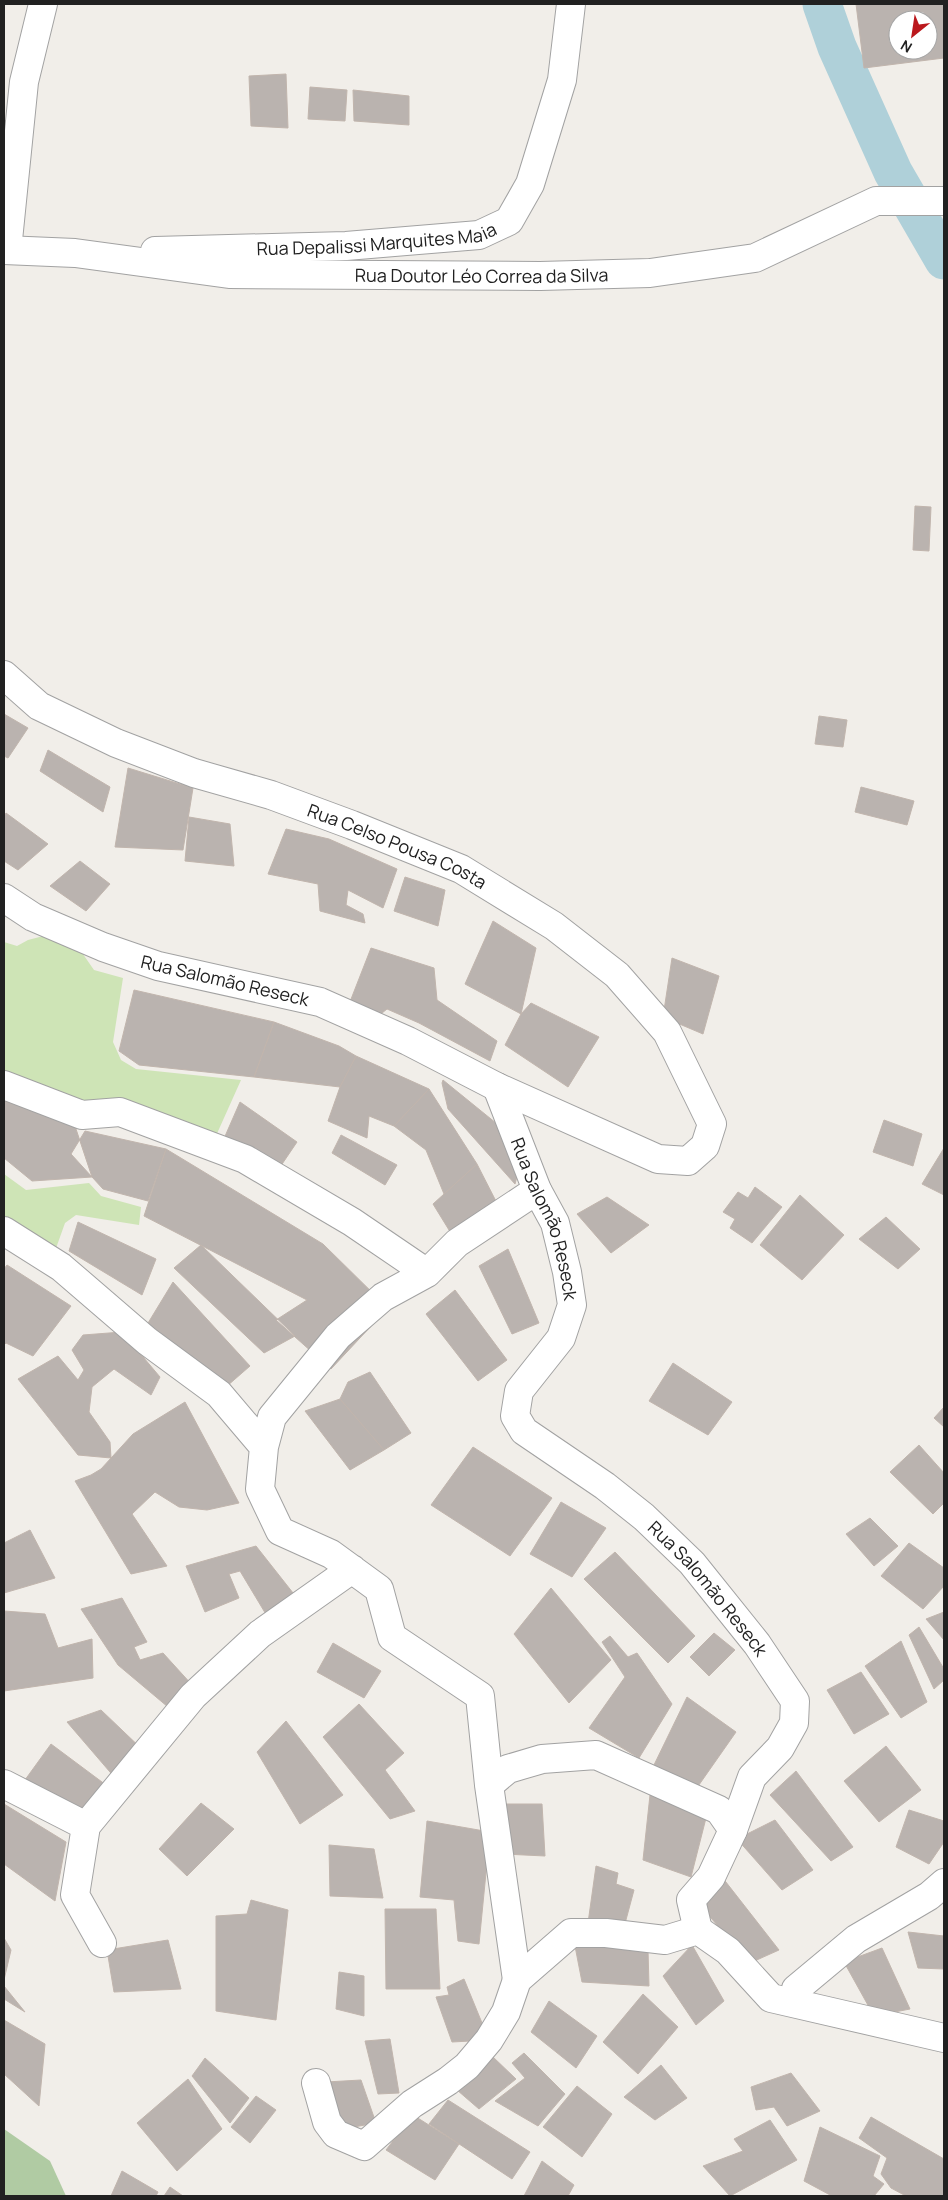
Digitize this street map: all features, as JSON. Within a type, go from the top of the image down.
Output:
[{"type":"street","points":[[5,250],[24,82],[43,4]]},
{"type":"street","name":"Rua Depalissi Marquites Maia","points":[[75,252],[346,246],[479,235],[509,221],[530,184],[562,80],[571,4]]},
{"type":"street","name":"Rua Doutor Léo Correa da Silva","points":[[5,250],[75,252],[229,274],[540,276],[650,273],[755,258],[876,201],[944,201]]},
{"type":"street","name":"Rua Celso Pousa Costa","points":[[4,675],[39,706],[116,743],[194,773],[280,798],[461,869],[554,926],[618,975],[667,1032],[712,1124],[705,1146],[688,1161],[658,1158],[497,1087]]},
{"type":"street","name":"Rua Salomão Reseck","points":[[4,898],[33,916],[103,947],[158,966],[320,1002],[408,1041],[497,1087],[537,1190],[555,1223],[568,1272],[572,1305],[561,1338],[519,1391],[515,1416],[524,1431],[605,1486],[644,1517],[692,1563],[757,1644],[795,1702],[794,1723],[780,1748],[752,1777],[733,1830],[710,1878],[691,1900],[698,1930]]},
{"type":"street","points":[[4,1085],[82,1115],[120,1112],[245,1159],[352,1222],[427,1273]]},
{"type":"street","points":[[517,1980],[488,1785],[480,1696],[392,1637],[379,1589],[331,1554],[280,1531],[260,1489],[264,1447],[272,1416],[338,1336],[382,1297],[427,1273],[457,1242],[537,1190]]},
{"type":"street","points":[[4,1230],[60,1267],[147,1341],[218,1394],[264,1447]]},
{"type":"street","points":[[102,1943],[75,1895],[86,1826],[193,1696],[260,1634],[352,1569]]},
{"type":"street","points":[[488,1785],[508,1769],[542,1759],[596,1754],[719,1810],[733,1830]]},
{"type":"street","points":[[4,1784],[86,1826]]},
{"type":"street","points":[[796,2003],[796,1989],[856,1939],[929,1896],[944,1883]]},
{"type":"street","points":[[316,2083],[327,2122],[336,2134],[364,2146],[412,2104],[448,2081],[467,2066],[489,2040],[501,2019],[517,1980],[571,1933],[606,1933],[665,1940],[698,1930],[728,1951],[771,1998],[944,2038]]},
{"type":"green space","points":[[55,933],[78,947],[94,970],[123,978],[113,1042],[121,1060],[136,1069],[241,1080],[215,1138],[85,1105],[4,1072],[4,942],[17,946],[28,940]]},
{"type":"green space","points":[[4,1174],[26,1190],[89,1183],[101,1196],[141,1207],[139,1225],[76,1215],[65,1223],[55,1251],[4,1221]]},
{"type":"green space","points":[[4,2129],[50,2161],[66,2196],[4,2196]]},
{"type":"building","points":[[856,4],[944,4],[944,58],[938,59],[938,10],[888,10],[888,60],[928,60],[864,68]]},
{"type":"building","points":[[286,74],[288,128],[251,126],[249,76]]},
{"type":"building","points":[[310,87],[347,90],[345,121],[308,119]]},
{"type":"building","points":[[353,90],[409,96],[409,125],[354,121]]},
{"type":"building","points":[[915,506],[931,507],[929,551],[913,550]]},
{"type":"building","points":[[4,714],[28,728],[8,758],[4,756]]},
{"type":"building","points":[[819,716],[847,720],[843,747],[815,744]]},
{"type":"building","points":[[48,750],[110,787],[103,812],[40,771]]},
{"type":"building","points":[[128,768],[193,788],[183,850],[115,847]]},
{"type":"building","points":[[861,787],[914,801],[907,825],[855,812]]},
{"type":"building","points":[[6,813],[48,844],[18,870],[4,861],[4,817]]},
{"type":"building","points":[[189,817],[230,824],[234,866],[185,861]]},
{"type":"building","points":[[286,829],[329,839],[397,869],[383,908],[348,890],[346,905],[363,914],[365,923],[320,911],[318,884],[268,874]]},
{"type":"building","points":[[80,861],[110,884],[86,911],[50,886]]},
{"type":"building","points":[[405,877],[445,890],[438,926],[394,911]]},
{"type":"building","points":[[493,921],[536,948],[521,1014],[465,984]]},
{"type":"building","points":[[371,948],[434,968],[437,1000],[497,1041],[490,1061],[419,1023],[387,1009],[371,1022],[346,1012]]},
{"type":"building","points":[[672,958],[719,976],[703,1034],[663,1017]]},
{"type":"building","points":[[134,990],[274,1022],[254,1077],[139,1065],[119,1051]]},
{"type":"building","points":[[531,1003],[599,1037],[568,1087],[505,1045],[521,1014]]},
{"type":"building","points":[[274,1022],[339,1046],[356,1056],[340,1087],[254,1077]]},
{"type":"building","points":[[356,1056],[429,1089],[394,1126],[369,1116],[367,1138],[328,1121],[340,1087]]},
{"type":"building","points":[[443,1080],[507,1132],[522,1158],[515,1184],[448,1109]]},
{"type":"building","points":[[429,1089],[477,1164],[444,1194],[426,1150],[394,1126]]},
{"type":"building","points":[[4,1101],[74,1123],[92,1177],[32,1181],[4,1158]]},
{"type":"building","points":[[240,1102],[297,1142],[274,1176],[219,1150]]},
{"type":"building","points":[[884,1120],[922,1134],[913,1166],[873,1152]]},
{"type":"building","points":[[85,1131],[166,1149],[148,1201],[103,1189],[71,1154]]},
{"type":"building","points":[[341,1135],[397,1165],[385,1185],[332,1153]]},
{"type":"building","points":[[944,1148],[944,1195],[922,1184]]},
{"type":"building","points":[[166,1149],[323,1244],[388,1308],[331,1369],[276,1320],[307,1300],[144,1216]]},
{"type":"building","points":[[477,1164],[502,1213],[457,1243],[433,1204]]},
{"type":"building","points":[[755,1187],[782,1207],[752,1243],[730,1228],[735,1219],[723,1212],[738,1192],[748,1198]]},
{"type":"building","points":[[800,1195],[844,1235],[802,1280],[760,1245]]},
{"type":"building","points":[[607,1197],[649,1225],[611,1253],[577,1214]]},
{"type":"building","points":[[886,1217],[920,1249],[898,1269],[859,1239]]},
{"type":"building","points":[[78,1222],[156,1259],[142,1295],[69,1251]]},
{"type":"building","points":[[201,1245],[295,1336],[264,1353],[174,1268]]},
{"type":"building","points":[[508,1249],[539,1323],[512,1334],[479,1266]]},
{"type":"building","points":[[7,1265],[71,1306],[33,1356],[6,1343],[4,1345],[4,1269]]},
{"type":"building","points":[[173,1282],[250,1366],[219,1393],[145,1328]]},
{"type":"building","points":[[455,1290],[507,1360],[478,1381],[426,1314]]},
{"type":"building","points":[[122,1332],[160,1377],[151,1395],[114,1369],[92,1387],[89,1412],[110,1442],[111,1458],[78,1455],[18,1379],[58,1356],[78,1380],[84,1370],[72,1350],[83,1335]]},
{"type":"building","points":[[673,1363],[732,1402],[708,1435],[649,1401]]},
{"type":"building","points":[[370,1372],[411,1433],[384,1450],[340,1399],[348,1382]]},
{"type":"building","points":[[340,1399],[384,1450],[350,1470],[305,1411]]},
{"type":"building","points":[[185,1402],[239,1503],[207,1510],[179,1507],[155,1492],[132,1514],[167,1566],[131,1574],[75,1481],[101,1469],[133,1434]]},
{"type":"building","points":[[944,1407],[944,1427],[934,1418]]},
{"type":"building","points":[[919,1445],[944,1473],[944,1503],[933,1514],[890,1472]]},
{"type":"building","points":[[473,1447],[552,1498],[510,1556],[431,1505]]},
{"type":"building","points":[[561,1502],[606,1528],[572,1577],[530,1554]]},
{"type":"building","points":[[870,1518],[898,1546],[874,1566],[846,1534]]},
{"type":"building","points":[[30,1530],[55,1578],[4,1593],[4,1543]]},
{"type":"building","points":[[909,1543],[944,1568],[944,1586],[923,1609],[881,1576]]},
{"type":"building","points":[[256,1546],[297,1598],[267,1616],[240,1571],[229,1574],[239,1598],[205,1612],[186,1566]]},
{"type":"building","points":[[615,1552],[695,1636],[668,1663],[584,1579]]},
{"type":"building","points":[[551,1588],[611,1660],[569,1703],[514,1634]]},
{"type":"building","points":[[122,1598],[147,1642],[134,1647],[140,1660],[163,1653],[193,1686],[168,1707],[118,1665],[81,1609]]},
{"type":"building","points":[[4,1611],[45,1614],[58,1648],[92,1639],[93,1678],[4,1691]]},
{"type":"building","points":[[944,1612],[944,1640],[926,1619]]},
{"type":"building","points":[[919,1627],[944,1669],[944,1680],[934,1689],[909,1635]]},
{"type":"building","points":[[714,1633],[735,1650],[709,1676],[690,1657]]},
{"type":"building","points":[[610,1636],[628,1657],[637,1653],[672,1704],[639,1758],[589,1728],[625,1677],[602,1642]]},
{"type":"building","points":[[901,1641],[927,1702],[901,1718],[865,1666]]},
{"type":"building","points":[[333,1643],[381,1671],[364,1698],[317,1672]]},
{"type":"building","points":[[861,1672],[889,1714],[854,1734],[827,1690]]},
{"type":"building","points":[[687,1697],[736,1732],[694,1792],[653,1767]]},
{"type":"building","points":[[359,1704],[404,1753],[385,1770],[415,1811],[390,1819],[323,1737]]},
{"type":"building","points":[[101,1710],[146,1753],[116,1779],[67,1722]]},
{"type":"building","points":[[286,1721],[343,1795],[300,1824],[257,1752]]},
{"type":"building","points":[[51,1744],[106,1785],[78,1822],[17,1791]]},
{"type":"building","points":[[886,1746],[921,1790],[879,1822],[844,1781]]},
{"type":"building","points":[[796,1771],[853,1847],[831,1861],[770,1795]]},
{"type":"building","points":[[650,1795],[706,1818],[691,1877],[643,1860]]},
{"type":"building","points":[[201,1803],[234,1829],[187,1876],[159,1849]]},
{"type":"building","points":[[4,1804],[66,1842],[55,1901],[4,1864]]},
{"type":"building","points":[[498,1804],[542,1804],[545,1856],[504,1854]]},
{"type":"building","points":[[909,1810],[944,1821],[944,1842],[929,1864],[896,1847]]},
{"type":"building","points":[[775,1820],[813,1870],[782,1890],[737,1839]]},
{"type":"building","points":[[427,1821],[490,1832],[479,1944],[458,1941],[454,1900],[420,1897]]},
{"type":"building","points":[[329,1845],[374,1849],[383,1898],[330,1896]]},
{"type":"building","points":[[596,1866],[618,1873],[616,1884],[634,1890],[623,1931],[588,1923]]},
{"type":"building","points":[[722,1877],[779,1950],[750,1963],[698,1903]]},
{"type":"building","points":[[251,1900],[288,1910],[276,2020],[216,2011],[216,1916],[247,1914]]},
{"type":"building","points":[[385,1909],[436,1909],[440,1989],[386,1989]]},
{"type":"building","points":[[908,1932],[944,1936],[944,1969],[918,1968]]},
{"type":"building","points":[[4,1938],[11,1950],[4,1980]]},
{"type":"building","points":[[168,1940],[181,1989],[114,1992],[107,1950]]},
{"type":"building","points":[[574,1941],[648,1950],[649,1986],[582,1982]]},
{"type":"building","points":[[692,1945],[724,2001],[696,2025],[663,1976]]},
{"type":"building","points":[[882,1948],[910,2009],[874,2016],[844,1962]]},
{"type":"building","points":[[339,1972],[364,1976],[364,2016],[336,2009]]},
{"type":"building","points":[[464,1979],[489,2040],[452,2042],[436,1997],[449,1995],[447,1987]]},
{"type":"building","points":[[4,1986],[25,2012],[4,1999]]},
{"type":"building","points":[[643,1994],[678,2027],[638,2074],[603,2042]]},
{"type":"building","points":[[549,2001],[597,2036],[576,2068],[531,2032]]},
{"type":"building","points":[[4,2020],[45,2044],[39,2106],[4,2074]]},
{"type":"building","points":[[390,2039],[399,2093],[378,2094],[365,2041]]},
{"type":"building","points":[[524,2053],[565,2094],[538,2126],[495,2101],[525,2078],[512,2063]]},
{"type":"building","points":[[492,2056],[516,2079],[479,2109],[457,2090]]},
{"type":"building","points":[[205,2058],[249,2098],[230,2123],[192,2076]]},
{"type":"building","points":[[661,2065],[687,2098],[655,2120],[624,2097]]},
{"type":"building","points":[[791,2073],[820,2111],[787,2126],[774,2107],[756,2110],[751,2087]]},
{"type":"building","points":[[188,2079],[222,2129],[177,2171],[137,2123]]},
{"type":"building","points":[[361,2080],[376,2123],[337,2130],[326,2082]]},
{"type":"building","points":[[577,2086],[612,2114],[582,2157],[543,2127]]},
{"type":"building","points":[[256,2096],[276,2110],[250,2143],[231,2127]]},
{"type":"building","points":[[448,2100],[530,2152],[512,2179],[429,2124]]},
{"type":"building","points":[[413,2115],[459,2144],[435,2180],[386,2150]]},
{"type":"building","points":[[871,2117],[944,2159],[944,2196],[906,2196],[891,2188],[881,2174],[887,2158],[859,2138]]},
{"type":"building","points":[[770,2120],[797,2160],[730,2196],[703,2166],[743,2151],[734,2139]]},
{"type":"building","points":[[820,2127],[880,2156],[873,2176],[884,2184],[874,2196],[832,2196],[804,2181]]},
{"type":"building","points":[[542,2161],[574,2185],[568,2196],[524,2196]]},
{"type":"building","points":[[122,2171],[158,2192],[156,2196],[111,2196]]},
{"type":"building","points":[[170,2187],[183,2196],[164,2196]]},
{"type":"waterway","points":[[822,4],[837,47],[893,172],[944,260]]}]
